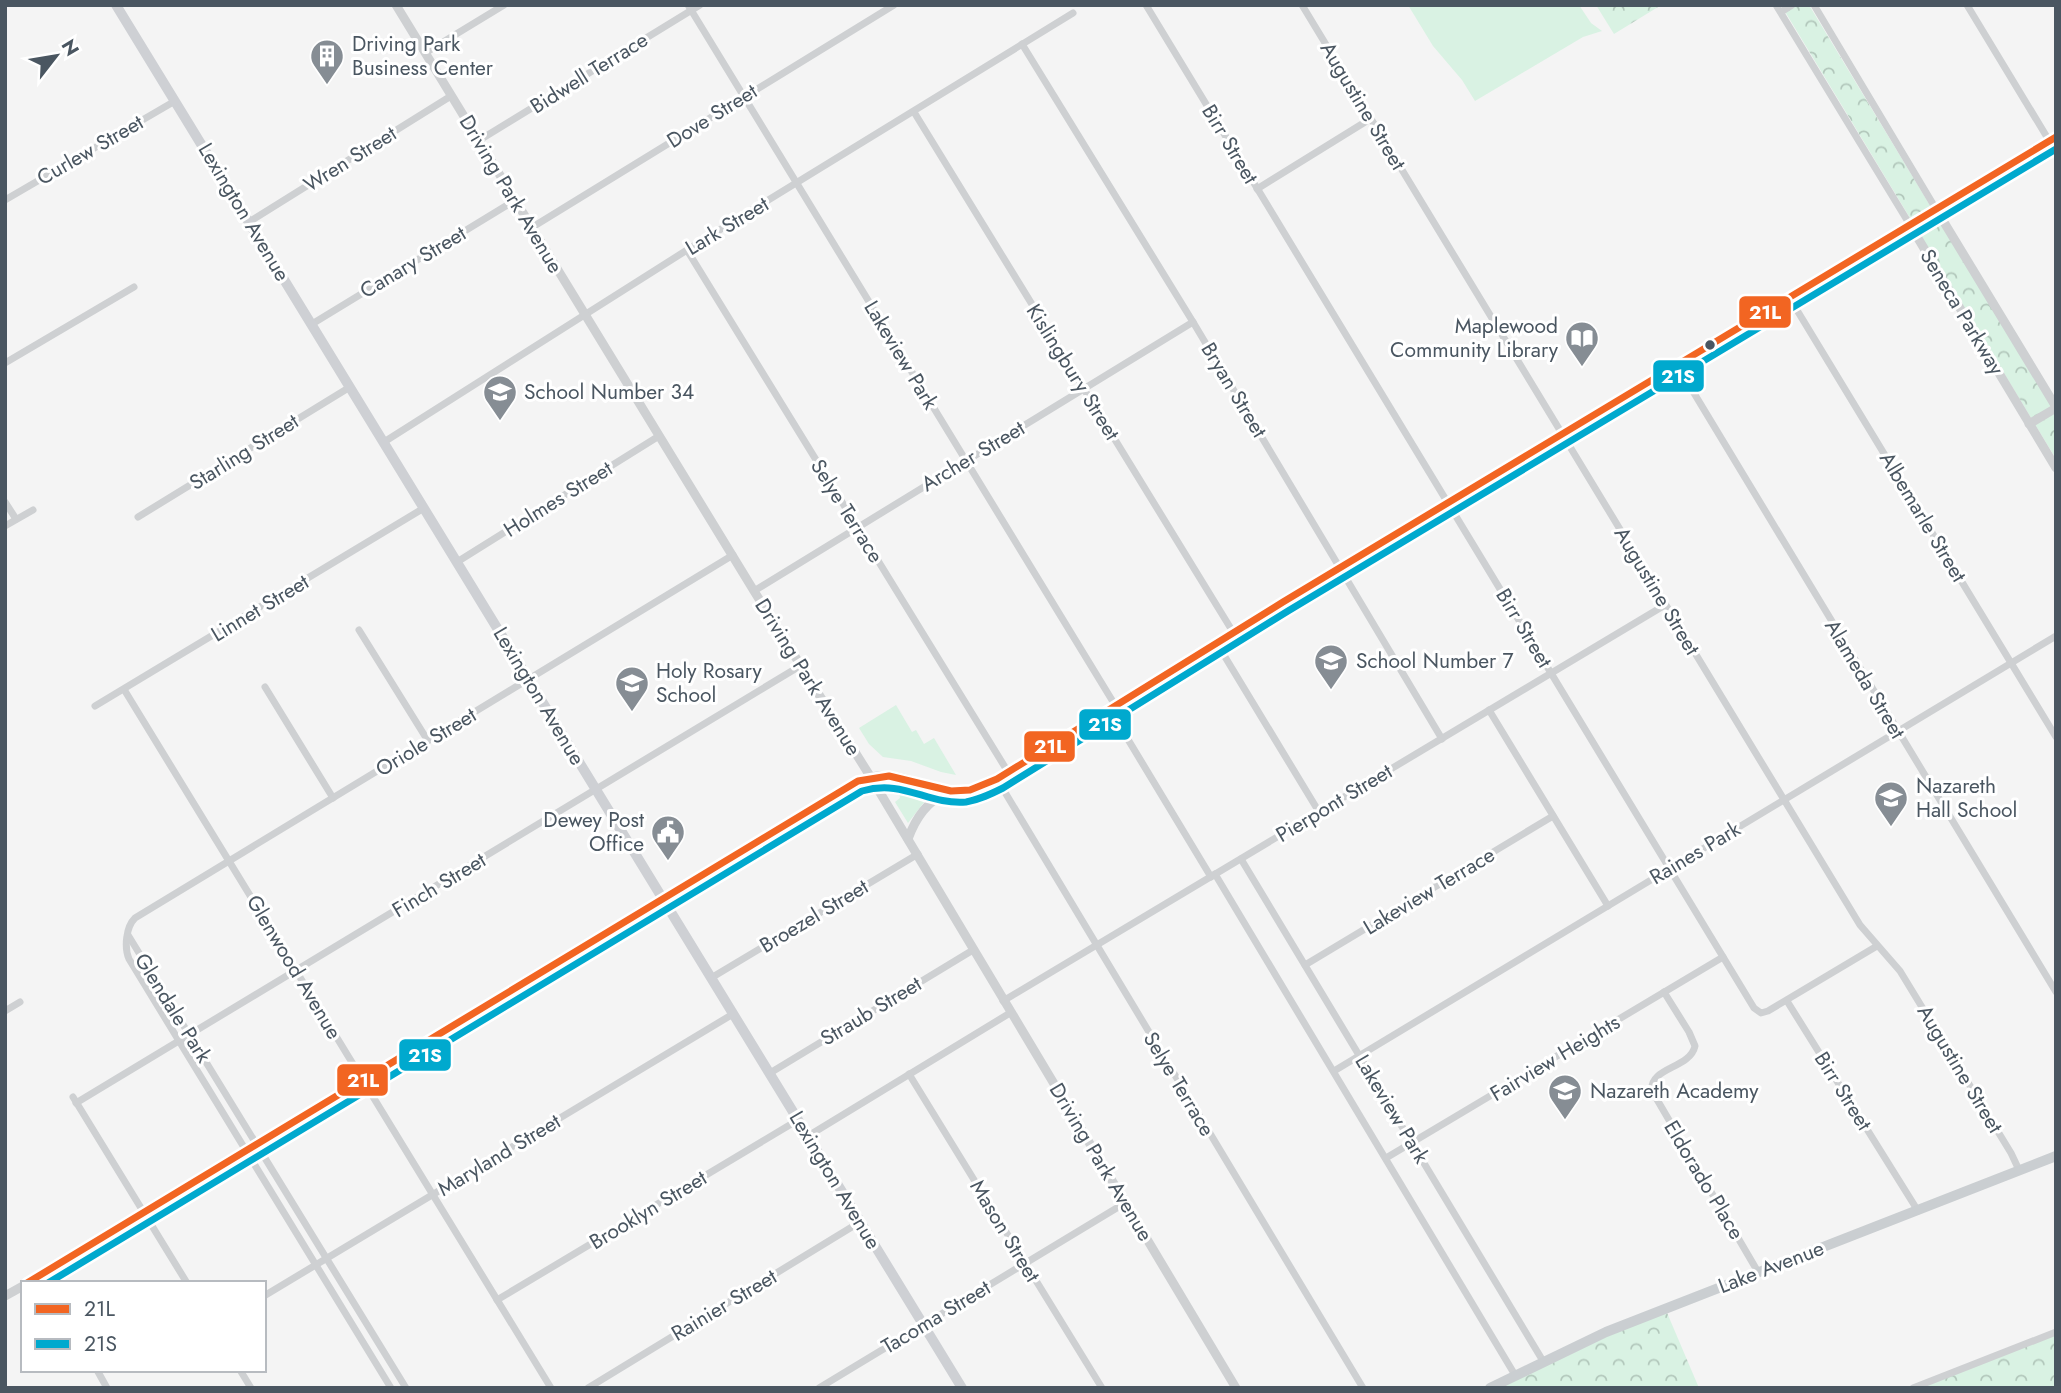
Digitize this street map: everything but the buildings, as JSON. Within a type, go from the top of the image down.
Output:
[{"type":"main road","name":"Lexington Avenue","points":[[116,5],[962,1388]]},
{"type":"main road","name":"Lake Avenue","points":[[1490,1388],[1606,1332],[2056,1156]]},
{"type":"street","name":"Driving Park Avenue","points":[[396,5],[514,201],[918,854],[1010,1013],[1235,1387]]},
{"type":"street","points":[[425,53],[504,5]]},
{"type":"street","name":"Bidwell Terrace","points":[[478,141],[689,8],[700,5]]},
{"type":"street","name":"Dove Street","points":[[531,228],[894,5]]},
{"type":"street","name":"Birr Street","points":[[1146,5],[1723,957],[1758,1011],[1763,1013],[1787,1001],[1918,1211]]},
{"type":"street","name":"Augustine Street","points":[[1302,5],[1860,925],[1900,971],[2019,1170]]},
{"type":"street","name":"Seneca Parkway","points":[[1792,5],[1778,9],[2056,468]]},
{"type":"street","name":"Seneca Parkway","points":[[1814,5],[2056,408]]},
{"type":"street","points":[[1967,5],[2053,139],[2056,152]]},
{"type":"street","name":"Lakeview Park","points":[[689,8],[966,461],[1515,1375]]},
{"type":"street","name":"Lark Street","points":[[384,442],[687,250],[1073,13]]},
{"type":"street","name":"Bryan Street","points":[[1022,44],[1193,322],[1442,739]]},
{"type":"street","name":"Wren Street","points":[[249,222],[451,96]]},
{"type":"street","name":"Curlew Street","points":[[5,200],[175,101]]},
{"type":"street","name":"Kislingbury Street","points":[[914,112],[1233,632]]},
{"type":"street","points":[[1257,189],[1370,119]]},
{"type":"street","points":[[42,1279],[144,1213],[846,788],[870,776],[893,775],[948,790],[970,790],[996,779],[1216,642],[2053,139]]},
{"type":"street","name":"Canary Street","points":[[312,324],[514,201]]},
{"type":"street","name":"Selye Terrace","points":[[687,250],[1008,772]]},
{"type":"street","points":[[5,363],[134,287]]},
{"type":"street","name":"Albemarle Street","points":[[1789,297],[2056,737]]},
{"type":"street","name":"Archer Street","points":[[754,591],[1193,322]]},
{"type":"street","name":"Alameda Street","points":[[1677,365],[2056,992]]},
{"type":"street","name":"Starling Street","points":[[138,517],[350,387]]},
{"type":"street","points":[[2029,424],[2056,408]]},
{"type":"street","name":"Holmes Street","points":[[457,562],[659,436]]},
{"type":"street","points":[[5,502],[16,519]]},
{"type":"street","name":"Linnet Street","points":[[95,706],[125,691],[424,508]]},
{"type":"street","points":[[5,526],[33,510]]},
{"type":"street","name":"Oriole Street","points":[[128,934],[130,924],[135,918],[733,555]]},
{"type":"street","name":"Pierpont Street","points":[[1003,1001],[1665,605]]},
{"type":"street","points":[[359,630],[428,741]]},
{"type":"street","name":"Raines Park","points":[[1334,1071],[2056,636]]},
{"type":"street","points":[[1216,642],[1319,812]]},
{"type":"street","name":"Finch Street","points":[[144,1213],[75,1100],[190,1035],[800,666]]},
{"type":"street","points":[[265,687],[333,798]]},
{"type":"street","name":"Glenwood Avenue","points":[[125,691],[551,1388]]},
{"type":"street","points":[[1489,710],[1608,906]]},
{"type":"street","name":"Selye Terrace","points":[[996,779],[1363,1388]]},
{"type":"street","points":[[908,839],[913,825],[927,805],[948,790]]},
{"type":"street","name":"Lakeview Terrace","points":[[1305,965],[1553,816]]},
{"type":"street","name":"Broezel Street","points":[[711,978],[918,854]]},
{"type":"street","name":"Lakeview Park","points":[[1241,859],[1543,1361]]},
{"type":"street","name":"Glendale Park","points":[[128,934],[405,1388]]},
{"type":"street","name":"Glendale Park","points":[[128,934],[128,957],[391,1388]]},
{"type":"street","points":[[1787,1001],[1877,946]]},
{"type":"street","name":"Straub Street","points":[[770,1073],[973,950]]},
{"type":"street","name":"Fairview Heights","points":[[1386,1158],[1723,957]]},
{"type":"street","name":"Eldorado Place","points":[[1664,992],[1695,1046],[1694,1052],[1685,1061],[1655,1078],[1651,1085],[1652,1091],[1758,1272]]},
{"type":"street","points":[[5,1011],[20,1002]]},
{"type":"street","points":[[808,1136],[1010,1013]]},
{"type":"street","name":"Maryland Street","points":[[266,1295],[733,1014]]},
{"type":"street","name":"Mason Street","points":[[909,1074],[1102,1388]]},
{"type":"street","name":"Brooklyn Street","points":[[497,1300],[798,1120]]},
{"type":"street","name":"Tacoma Street","points":[[819,1388],[1125,1203]]},
{"type":"street","points":[[144,1213],[186,1281]]},
{"type":"street","name":"Rainier Street","points":[[587,1388],[860,1222]]},
{"type":"street","points":[[5,1296],[21,1287]]},
{"type":"street","points":[[1913,1388],[2056,1332]]},
{"type":"street","points":[[98,1372],[107,1388]]},
{"type":"street","points":[[241,1372],[251,1388]]},
{"type":"green space","points":[[1408,5],[1579,5],[1591,23],[1602,31],[1583,37],[1475,101],[1462,80],[1433,46]]},
{"type":"green space","points":[[1596,5],[1657,5],[1658,7],[1614,34]]},
{"type":"green space","points":[[1781,5],[1809,5],[2056,414],[2056,459]]},
{"type":"green space","points":[[896,705],[912,732],[916,730],[924,744],[934,738],[956,775],[911,761],[883,757],[869,744],[859,728]]},
{"type":"green space","points":[[898,786],[928,797],[908,823],[895,802],[900,798]]},
{"type":"green space","points":[[1665,1308],[1699,1388],[1489,1388]]},
{"type":"green space","points":[[2056,1333],[2056,1388],[1910,1388]]},
{"type":"transit line","name":"21L","points":[[30,1281],[858,781],[889,776],[951,791],[970,790],[997,779],[1283,602],[2056,137]]},
{"type":"transit line","name":"21S","points":[[51,1281],[862,791],[890,788],[939,800],[966,802],[1003,788],[1288,611],[2056,149]]},
{"type":"place","name":"Driving Park Business Center","points":[[327,86]]},
{"type":"place","name":"Maplewood Community Library","points":[[1582,368]]},
{"type":"place","name":"School Number 34","points":[[500,422]]},
{"type":"place","name":"School Number 7","points":[[1331,691]]},
{"type":"place","name":"Holy Rosary School","points":[[632,713]]},
{"type":"place","name":"Nazareth Hall School","points":[[1891,828]]},
{"type":"place","name":"Dewey Post Office","points":[[668,862]]},
{"type":"place","name":"Nazareth Academy","points":[[1565,1121]]}]
